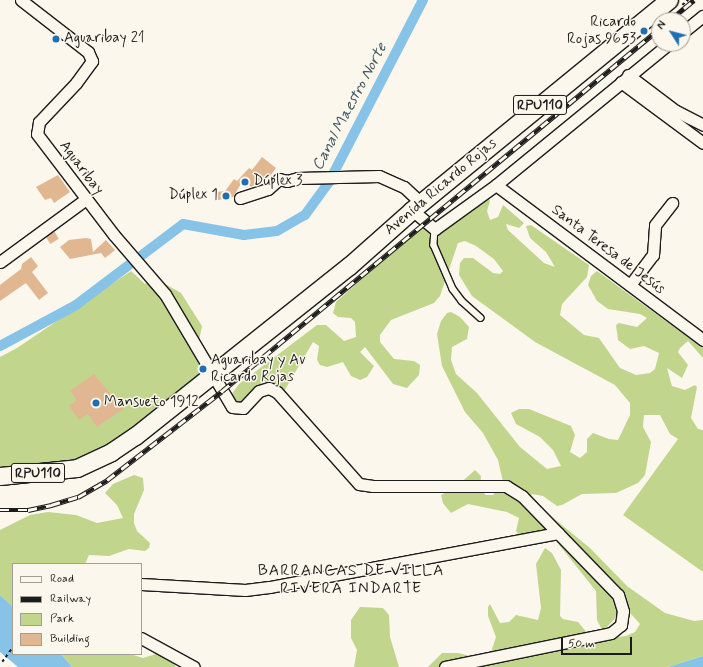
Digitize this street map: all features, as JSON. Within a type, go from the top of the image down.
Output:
[{"type":"main road","name":"Avenida Ricardo Rojas","points":[[212,373],[236,358],[350,266],[416,206],[669,0]]},
{"type":"main road","name":"RPU110","points":[[0,476],[76,468],[94,461],[135,436],[212,373]]},
{"type":"street","name":"Aguaribay","points":[[21,0],[91,56],[90,66],[39,122],[36,128],[37,134],[86,200],[165,294],[229,403],[236,409],[243,408],[262,389],[269,388],[277,392],[359,484],[373,486],[506,486],[522,496],[558,532]]},
{"type":"street","points":[[691,26],[703,16]]},
{"type":"street","points":[[240,198],[268,189],[289,172],[298,178],[379,176],[404,187],[416,206],[435,229],[496,185],[658,52]]},
{"type":"street","points":[[625,79],[676,111],[703,125]]},
{"type":"street","points":[[625,79],[703,143]]},
{"type":"street","name":"Santa Teresa de Jesús","points":[[496,185],[703,340]]},
{"type":"street","points":[[0,262],[86,200]]},
{"type":"street","points":[[630,285],[653,255],[655,225],[672,203]]},
{"type":"street","points":[[142,584],[245,590],[558,532],[618,595],[623,611],[621,625],[611,633],[446,667]]},
{"type":"street","points":[[142,639],[194,667]]},
{"type":"lane","points":[[435,229],[434,245],[453,289],[462,301],[481,318]]},
{"type":"path","points":[[2,662],[12,648]]},
{"type":"green space","points":[[488,197],[490,201],[487,211],[490,220],[498,217],[503,205],[524,223],[519,228],[506,224],[508,230],[544,263],[555,267],[546,252],[530,238],[526,226],[531,225],[589,265],[587,277],[562,304],[560,315],[584,335],[599,338],[620,368],[636,375],[650,373],[655,369],[659,353],[644,346],[630,349],[618,340],[616,325],[619,323],[637,327],[647,318],[640,314],[608,309],[597,301],[588,285],[591,276],[597,271],[703,348],[703,358],[688,341],[680,348],[678,352],[688,365],[682,378],[667,368],[672,386],[685,390],[695,385],[697,387],[691,418],[698,429],[703,430],[703,572],[623,515],[678,439],[670,434],[660,415],[644,415],[643,427],[651,442],[645,475],[638,483],[616,493],[582,494],[562,505],[557,506],[543,496],[532,494],[530,499],[590,548],[627,586],[665,613],[694,621],[703,620],[703,656],[668,667],[428,667],[442,653],[458,653],[482,659],[490,655],[496,637],[488,616],[488,607],[490,604],[500,623],[509,622],[516,615],[538,620],[541,608],[536,564],[545,548],[552,553],[561,570],[560,616],[563,619],[578,622],[589,635],[602,639],[626,636],[635,632],[640,624],[631,614],[627,613],[618,615],[606,628],[601,628],[597,620],[596,591],[552,536],[534,532],[527,536],[519,535],[516,531],[519,518],[507,512],[468,504],[451,513],[443,503],[441,495],[457,486],[475,470],[481,476],[480,489],[486,495],[493,495],[503,482],[498,460],[483,433],[465,412],[442,366],[437,334],[441,321],[447,313],[451,312],[460,317],[469,327],[467,339],[452,347],[451,360],[456,374],[477,393],[520,447],[547,469],[561,466],[553,450],[540,437],[516,424],[511,413],[519,409],[529,409],[571,426],[575,435],[570,452],[580,458],[587,452],[587,439],[593,433],[609,439],[618,440],[630,415],[630,403],[615,385],[535,342],[472,296],[459,275],[460,263],[464,258],[473,258],[493,273],[500,274],[503,271],[494,259],[476,246],[465,241],[458,243],[440,296],[434,303],[391,320],[380,335],[380,342],[394,359],[414,361],[420,365],[419,375],[407,388],[393,384],[365,347],[360,352],[374,366],[367,377],[360,380],[351,376],[343,362],[327,367],[320,365],[317,360],[319,346],[313,342],[283,393],[264,381],[249,398],[237,407],[231,395],[239,384],[317,325],[326,325],[344,341],[356,337],[355,322],[351,318],[338,317],[333,313],[336,302],[411,235],[427,225],[437,231]]},
{"type":"green space","points":[[131,271],[145,284],[148,282],[167,285],[181,293],[202,326],[196,355],[206,372],[135,431],[76,462],[0,472],[0,357],[17,348]]},
{"type":"green space","points":[[134,475],[143,478],[144,490],[134,514],[134,523],[137,531],[150,543],[149,548],[145,551],[129,549],[109,556],[89,555],[85,563],[12,563],[12,606],[0,595],[0,530],[30,515],[48,512],[76,515],[97,523],[123,518],[117,505],[105,493],[113,484]]},
{"type":"green space","points":[[360,607],[383,608],[389,615],[390,637],[399,667],[354,667],[357,650],[351,638],[351,620]]},
{"type":"green space","points":[[162,652],[170,657],[176,667],[72,667],[62,655],[133,655],[143,658]]},
{"type":"water","points":[[0,595],[12,606],[12,655],[62,655],[72,667],[18,667],[0,652]]},
{"type":"water","points":[[703,656],[703,667],[668,667]]},
{"type":"building","points":[[262,157],[276,168],[268,179],[265,177],[260,183],[258,182],[251,187],[248,185],[247,188],[241,184],[233,197],[218,200],[217,192],[225,191],[234,179],[237,181],[249,168],[252,170]]},
{"type":"building","points":[[58,175],[70,192],[54,203],[51,198],[45,200],[36,187]]},
{"type":"building","points":[[54,231],[59,239],[50,244],[46,236]]},
{"type":"building","points":[[86,238],[91,239],[93,252],[106,240],[115,250],[105,258],[101,253],[70,259],[60,247],[69,240]]},
{"type":"building","points":[[31,257],[38,266],[32,272],[48,293],[39,300],[26,283],[0,301],[0,285],[21,269],[22,264]]},
{"type":"building","name":"Mansueto 1912","points":[[94,374],[123,409],[97,427],[88,414],[79,420],[69,406],[77,400],[70,391]]},
{"type":"waterway","name":"Canal Maestro Norte","points":[[0,346],[76,305],[183,224],[244,235],[277,231],[305,215],[329,182],[423,0]]},
{"type":"railway","points":[[680,12],[694,0]]},
{"type":"railway","points":[[0,510],[28,510],[51,505],[78,497],[107,480],[222,391],[651,36]]},
{"type":"place","name":"Ricardo Rojas 9653","points":[[644,31]]},
{"type":"place","name":"Aguaribay 21","points":[[56,39]]},
{"type":"place","name":"Dúplex 3","points":[[245,182]]},
{"type":"place","name":"Dúplex 1","points":[[226,196]]},
{"type":"place","name":"Aguaribay y Av Ricardo Rojas","points":[[203,369]]},
{"type":"place","name":"Mansueto 1912","points":[[96,403]]},
{"type":"district","name":"BARRANCAS DE VILLA RIVERA INDARTE","points":[[351,580]]}]
